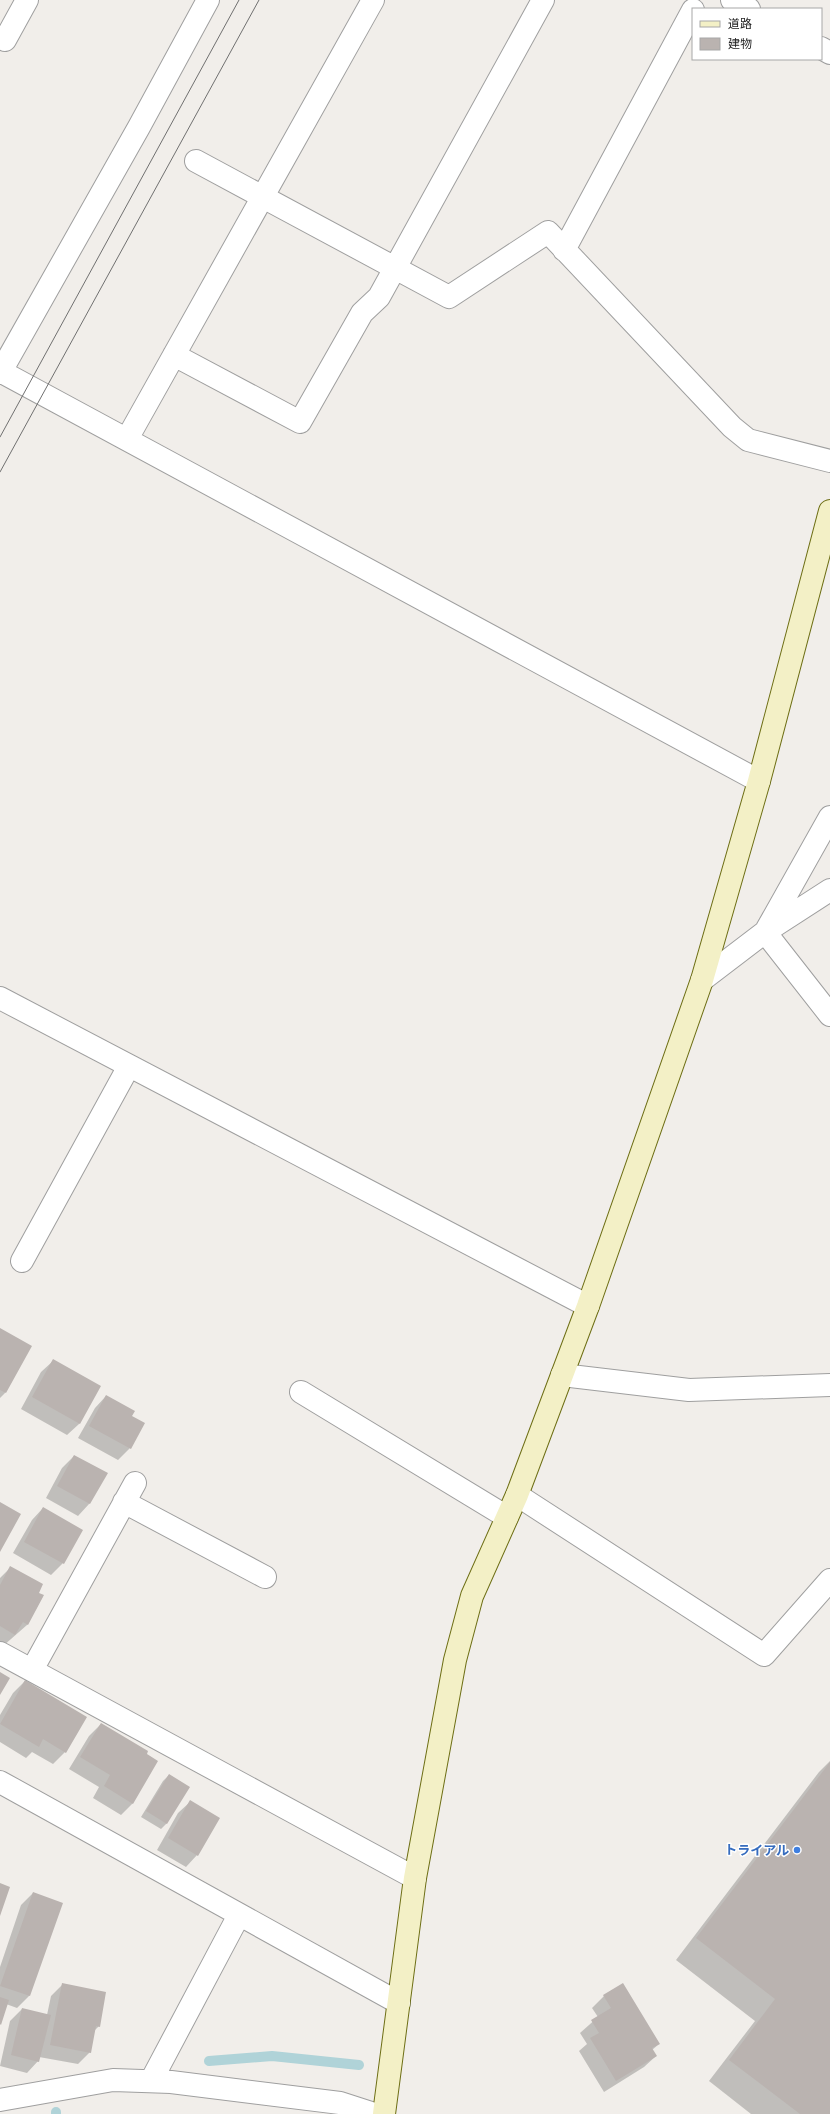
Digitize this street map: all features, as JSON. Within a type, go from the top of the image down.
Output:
[{"type":"street","points":[[5,40],[27,0]]},
{"type":"street","points":[[208,0],[0,371],[759,782]]},
{"type":"street","points":[[127,439],[373,0]]},
{"type":"street","points":[[174,355],[300,422],[362,313],[379,297],[543,0]]},
{"type":"street","points":[[732,0],[747,8]]},
{"type":"street","points":[[564,250],[692,11]]},
{"type":"street","points":[[196,161],[449,297],[548,232],[732,427],[748,440],[830,461]]},
{"type":"street","points":[[384,2114],[415,1878],[454,1660],[472,1596],[517,1495],[588,1306],[702,980],[759,782],[830,511]]},
{"type":"street","points":[[766,932],[830,817]]},
{"type":"street","points":[[702,980],[766,932],[830,890]]},
{"type":"street","points":[[766,932],[830,1015]]},
{"type":"street","points":[[0,998],[588,1306]]},
{"type":"street","points":[[22,1261],[129,1066]]},
{"type":"street","points":[[562,1375],[689,1390],[830,1385]]},
{"type":"street","points":[[301,1392],[507,1517]]},
{"type":"street","points":[[32,1670],[134,1482]]},
{"type":"street","points":[[517,1495],[764,1655],[830,1580]]},
{"type":"street","points":[[124,1502],[265,1577]]},
{"type":"street","points":[[0,1653],[415,1878]]},
{"type":"street","points":[[0,1782],[399,2003]]},
{"type":"street","points":[[151,2081],[239,1914]]},
{"type":"street","points":[[0,2100],[113,2080],[151,2081],[171,2082],[340,2103],[374,2114]]},
{"type":"street","points":[[0,2087],[22,2095]]},
{"type":"building","points":[[0,1328],[32,1346],[6,1393],[0,1390]]},
{"type":"building","points":[[53,1359],[101,1386],[80,1424],[32,1397]]},
{"type":"building","points":[[106,1395],[135,1411],[132,1416],[145,1423],[131,1449],[89,1426]]},
{"type":"building","points":[[74,1455],[108,1473],[90,1504],[57,1486]]},
{"type":"building","points":[[0,1502],[21,1514],[0,1552]]},
{"type":"building","points":[[43,1507],[83,1530],[64,1564],[24,1542]]},
{"type":"building","points":[[10,1566],[43,1584],[39,1593],[44,1595],[28,1625],[23,1622],[15,1635],[0,1626],[0,1585]]},
{"type":"building","points":[[0,1672],[10,1678],[0,1695]]},
{"type":"building","points":[[25,1680],[87,1717],[66,1753],[43,1739],[39,1747],[0,1724]]},
{"type":"building","points":[[101,1723],[148,1751],[147,1754],[158,1761],[133,1804],[104,1786],[110,1775],[80,1757]]},
{"type":"building","name":"トライアル","points":[[830,1762],[830,2114],[800,2114],[729,2060],[775,1999],[696,1938]]},
{"type":"building","points":[[169,1774],[190,1787],[167,1824],[146,1811]]},
{"type":"building","points":[[190,1800],[220,1818],[198,1856],[168,1838]]},
{"type":"building","points":[[0,1883],[10,1887],[0,1916]]},
{"type":"building","points":[[33,1892],[63,1903],[30,1996],[0,1986]]},
{"type":"building","points":[[62,1983],[106,1992],[100,2027],[96,2026],[91,2053],[50,2045]]},
{"type":"building","points":[[623,1983],[660,2044],[652,2048],[657,2056],[616,2081],[590,2038],[599,2033],[591,2020],[611,2008],[603,1995]]},
{"type":"building","points":[[0,1997],[9,2000],[1,2025],[0,2024]]},
{"type":"building","points":[[22,2008],[51,2015],[39,2062],[11,2055]]},
{"type":"waterway","points":[[209,2061],[272,2056],[359,2065]]},
{"type":"tram line","points":[[0,437],[239,0]]},
{"type":"tram line","points":[[0,472],[259,0]]},
{"type":"place","name":"トライアル","points":[[797,1850]]}]
